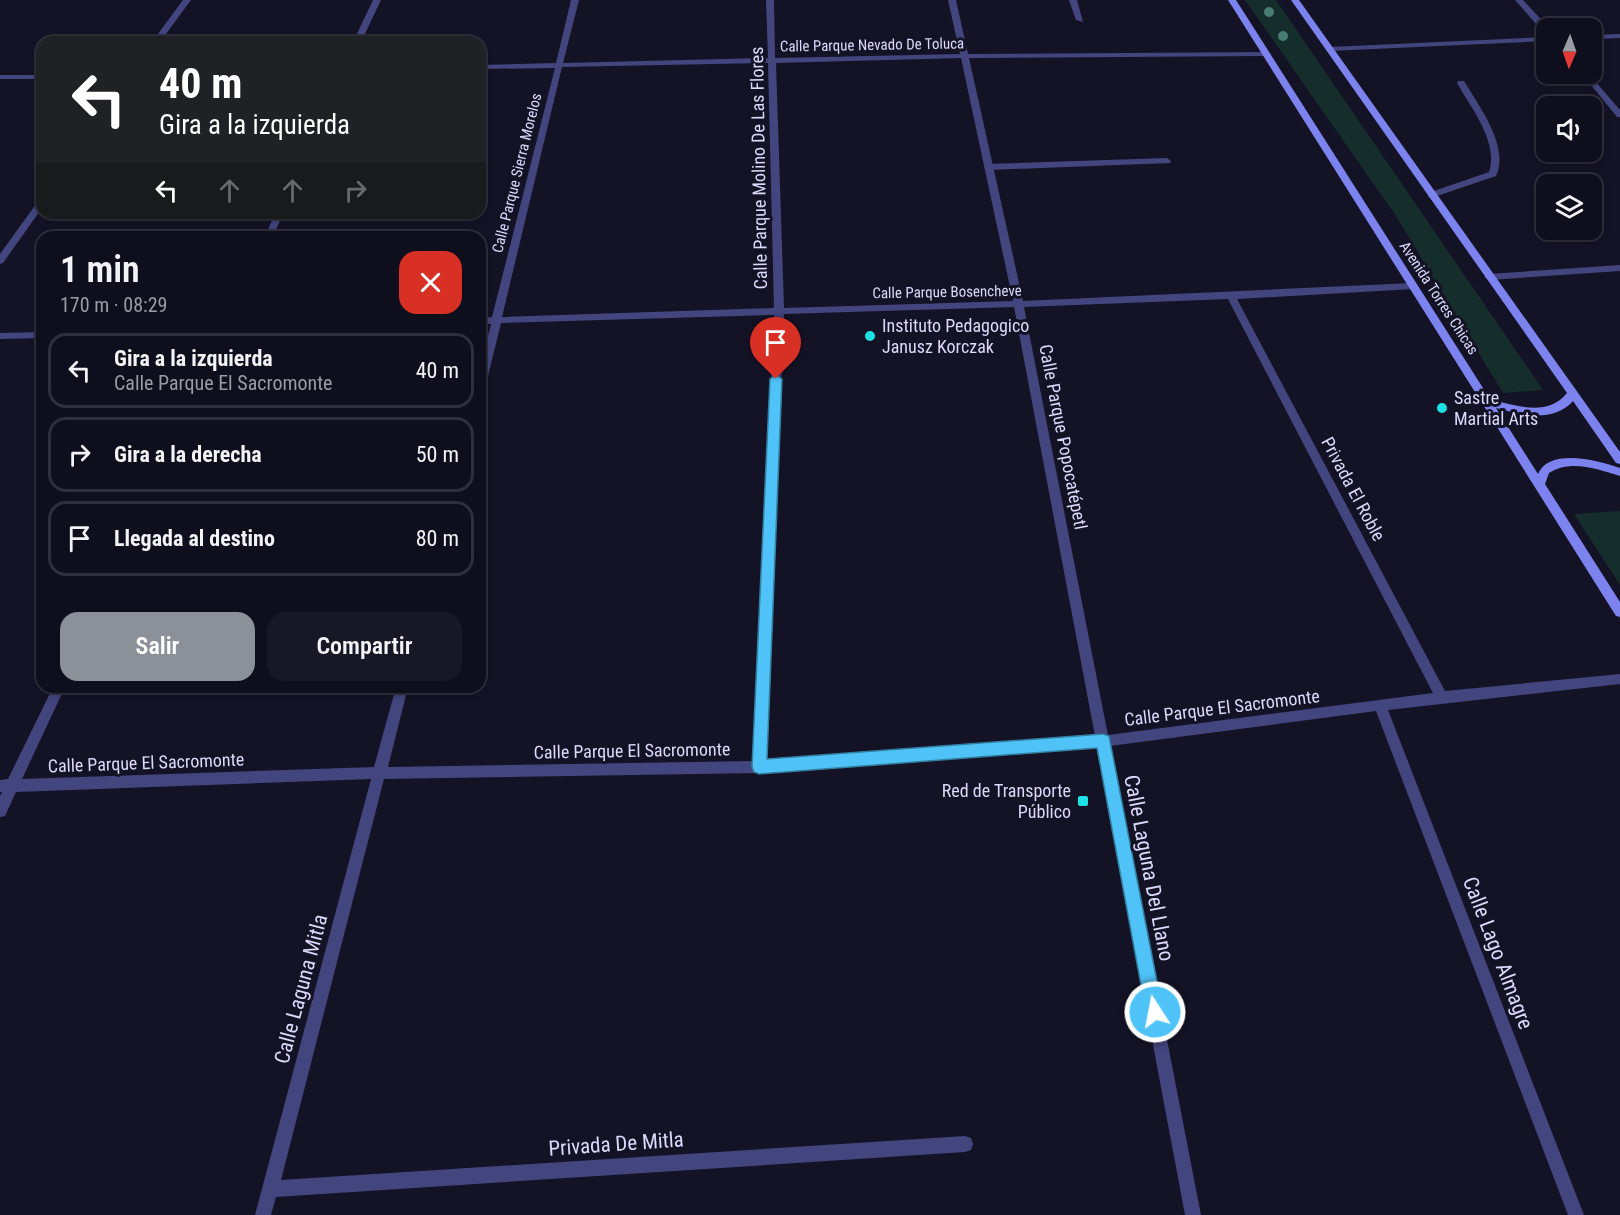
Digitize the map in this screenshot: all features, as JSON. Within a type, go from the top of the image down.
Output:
[{"type":"main road","name":"Avenida Torres Chicas","points":[[1232,0],[1540,482],[1620,612]]},
{"type":"main road","points":[[1295,0],[1620,460]]},
{"type":"main road","points":[[1488,402],[1524,411],[1545,411],[1562,407],[1572,395]]},
{"type":"main road","points":[[1540,482],[1545,470],[1558,463],[1601,465],[1620,472]]},
{"type":"street","points":[[160,36],[187,0]]},
{"type":"street","points":[[360,36],[377,0]]},
{"type":"street","name":"Calle Parque Sierra Morelos","points":[[486,365],[575,0]]},
{"type":"street","name":"Calle Parque Molino De Las Flores","points":[[759,767],[779,311],[770,0]]},
{"type":"street","name":"Calle Parque Popocatépetl","points":[[952,0],[1019,306],[1103,741]]},
{"type":"street","points":[[1073,0],[1080,20]]},
{"type":"street","points":[[1519,0],[1536,19]]},
{"type":"street","points":[[1602,37],[1620,36]]},
{"type":"street","points":[[1330,49],[1536,39]]},
{"type":"street","name":"Calle Parque Nevado De Toluca","points":[[486,67],[964,56],[1265,54]]},
{"type":"street","points":[[0,77],[36,77]]},
{"type":"street","points":[[1431,195],[1493,174],[1497,167],[1498,158],[1491,138],[1461,83]]},
{"type":"street","points":[[1594,84],[1620,115]]},
{"type":"street","points":[[988,167],[1167,161]]},
{"type":"street","points":[[0,261],[36,210]]},
{"type":"street","points":[[1489,277],[1620,268]]},
{"type":"street","name":"Calle Parque Bosencheve","points":[[486,321],[1019,306],[1232,298],[1413,286]]},
{"type":"street","name":"Privada El Roble","points":[[1232,298],[1442,697]]},
{"type":"street","points":[[0,336],[36,335]]},
{"type":"street","name":"Calle Parque El Sacromonte","points":[[6,786],[379,773],[759,767],[1103,741],[1442,697],[1620,679]]},
{"type":"street","points":[[0,811],[6,786],[56,693]]},
{"type":"street","points":[[379,773],[400,693]]},
{"type":"street","name":"Calle Lago Almagre","points":[[1380,706],[1576,1215]]},
{"type":"street","name":"Calle Laguna Del Llano","points":[[1103,741],[1193,1215]]},
{"type":"street","name":"Calle Laguna Mitla","points":[[263,1215],[379,773]]},
{"type":"street","name":"Privada De Mitla","points":[[270,1190],[965,1144]]},
{"type":"green space","points":[[1245,0],[1276,0],[1543,390],[1503,393],[1396,216]]},
{"type":"green space","points":[[1620,512],[1620,585],[1574,514]]},
{"type":"place","name":"Instituto Pedagogico Janusz Korczak","points":[[870,336]]},
{"type":"place","name":"Sastre Martial Arts","points":[[1442,408]]},
{"type":"place","name":"Red de Transporte Público","points":[[1083,801]]},
{"type":"route","points":[[776,379],[759,767],[1103,741],[1155,1012]]}]
